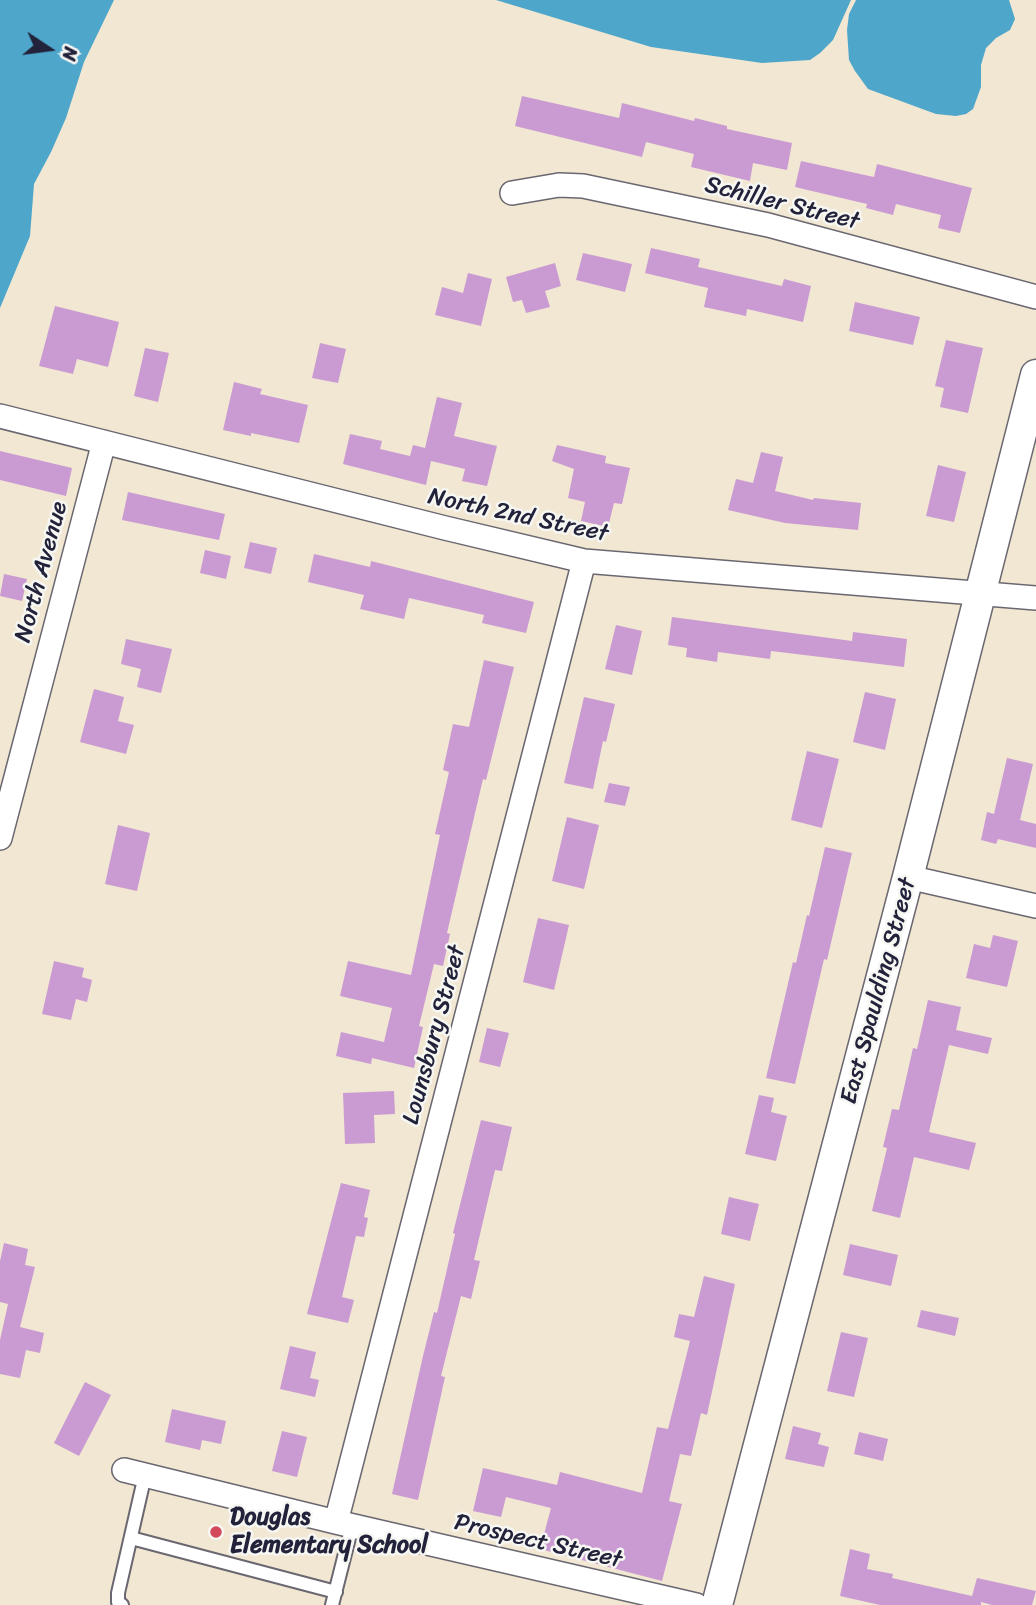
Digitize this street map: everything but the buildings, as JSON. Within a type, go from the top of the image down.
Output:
[{"type":"street","name":"Schiller Street","points":[[512,193],[559,185],[583,186],[768,225],[1036,298]]},
{"type":"street","name":"East Spaulding Street","points":[[717,1605],[908,877],[1036,375]]},
{"type":"street","name":"North 2nd Street","points":[[0,416],[584,561],[1036,598]]},
{"type":"street","name":"North Avenue","points":[[0,838],[104,442]]},
{"type":"street","name":"Lounsbury Street","points":[[344,1524],[584,561]]},
{"type":"street","points":[[908,877],[1036,906]]},
{"type":"street","name":"Prospect Street","points":[[135,1472],[344,1524],[696,1605]]},
{"type":"lane","points":[[122,1605],[118,1602],[118,1593],[131,1538],[135,1472]]},
{"type":"lane","points":[[332,1605],[344,1524]]},
{"type":"lane","points":[[131,1538],[336,1592]]},
{"type":"water","points":[[0,0],[114,0],[84,62],[66,118],[34,184],[30,236],[0,308]]},
{"type":"water","points":[[496,0],[851,0],[833,40],[820,53],[810,60],[762,63],[651,47]]},
{"type":"water","points":[[856,0],[1009,0],[1015,19],[1010,30],[986,48],[981,65],[981,87],[973,109],[956,116],[936,114],[868,89],[855,71],[849,60],[847,30],[849,14]]},
{"type":"place","name":"Douglas Elementary School","points":[[216,1532]]}]
